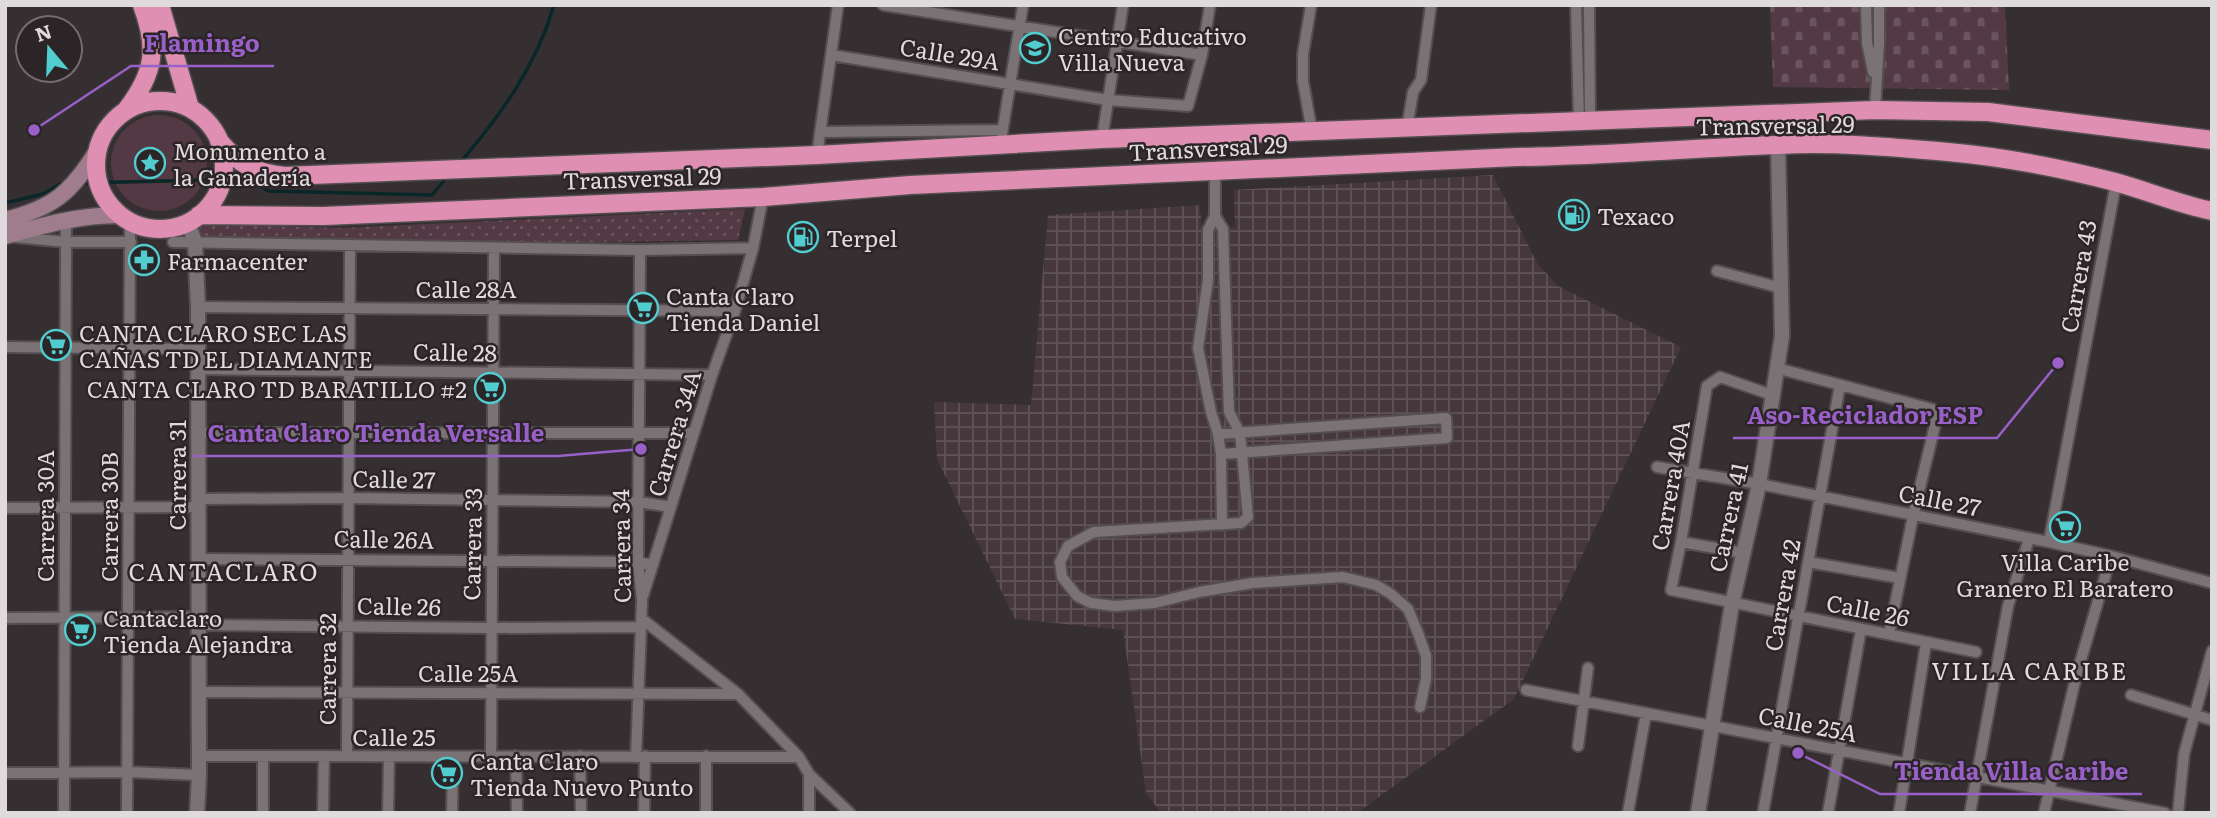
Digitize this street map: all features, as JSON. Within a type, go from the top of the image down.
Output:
[{"type":"highway","points":[[127,110],[148,102],[180,104],[208,122],[219,141],[224,162],[223,177],[210,204],[194,219],[163,229],[146,227],[125,218],[107,202],[99,187],[95,169],[97,151],[107,127],[127,110],[141,92],[152,64],[152,39],[142,5]]},
{"type":"highway","points":[[160,5],[190,108]]},
{"type":"highway","name":"Transversal 29","points":[[219,141],[231,155],[262,174],[285,176],[817,155],[1001,138],[1102,139],[1875,110],[1988,112],[2212,140]]},
{"type":"highway","name":"Transversal 29","points":[[194,219],[763,197],[910,185],[1778,145],[1846,145],[1950,152],[2034,165],[2116,183],[2168,201],[2212,211]]},
{"type":"main road","points":[[5,220],[48,206],[65,195],[97,151]]},
{"type":"main road","points":[[5,236],[66,219],[93,215],[125,218]]},
{"type":"street","points":[[817,155],[838,5]]},
{"type":"street","points":[[883,5],[1202,55],[1210,5]]},
{"type":"street","points":[[820,132],[1001,138],[1023,5]]},
{"type":"street","points":[[1102,139],[1123,5]]},
{"type":"street","points":[[1311,5],[1303,54],[1303,82],[1312,132]]},
{"type":"street","points":[[1407,128],[1411,99],[1421,80],[1431,5]]},
{"type":"street","points":[[1576,5],[1584,121]]},
{"type":"street","points":[[1584,121],[1589,5]]},
{"type":"street","points":[[1866,5],[1867,43],[1876,88]]},
{"type":"street","points":[[1875,110],[1880,43],[1879,5]]},
{"type":"street","points":[[1867,43],[1880,43]]},
{"type":"street","name":"Calle 29A","points":[[831,55],[1108,100],[1188,106],[1202,55]]},
{"type":"street","name":"Carrera 41","points":[[1698,813],[1732,604],[1759,484],[1782,336],[1778,145]]},
{"type":"street","points":[[1215,171],[1215,216],[1208,230],[1209,280],[1198,348],[1221,454],[1222,525]]},
{"type":"street","name":"Carrera 43","points":[[2049,542],[2116,183]]},
{"type":"street","name":"Carrera 34A","points":[[642,600],[712,375],[735,311],[753,248],[763,197]]},
{"type":"street","points":[[1215,216],[1223,229],[1229,412],[1240,433],[1248,517],[1241,523],[1222,525],[1094,532],[1068,546],[1060,562],[1062,577],[1077,596],[1091,603],[1115,606],[1155,603],[1253,583],[1343,577],[1376,585],[1408,609],[1418,633],[1426,656],[1426,679],[1420,707]]},
{"type":"street","name":"Carrera 30B","points":[[125,218],[131,242],[127,813]]},
{"type":"street","name":"Carrera 30A","points":[[64,813],[66,219]]},
{"type":"street","name":"Carrera 31","points":[[194,219],[199,433],[197,813]]},
{"type":"street","points":[[5,236],[66,242],[131,242]]},
{"type":"street","points":[[173,242],[640,250],[753,248]]},
{"type":"street","name":"Carrera 32","points":[[347,757],[350,245]]},
{"type":"street","name":"Carrera 33","points":[[491,756],[494,248]]},
{"type":"street","name":"Carrera 34","points":[[640,250],[638,562],[642,600],[638,693],[645,813]]},
{"type":"street","points":[[1717,271],[1781,288]]},
{"type":"street","name":"Calle 28A","points":[[198,307],[735,311]]},
{"type":"street","points":[[5,347],[198,349]]},
{"type":"street","points":[[1776,368],[1932,409],[1937,417],[1889,634]]},
{"type":"street","name":"Calle 28","points":[[198,369],[712,375]]},
{"type":"street","name":"Carrera 40A","points":[[1671,590],[1707,386],[1720,377],[1772,395]]},
{"type":"street","name":"Carrera 42","points":[[1763,813],[1840,385]]},
{"type":"street","points":[[1218,434],[1446,418],[1447,438],[1221,454]]},
{"type":"street","points":[[1340,426],[1343,446]]},
{"type":"street","points":[[199,433],[694,433]]},
{"type":"street","name":"Calle 27","points":[[1657,467],[1759,484],[2049,542],[2212,583]]},
{"type":"street","name":"Calle 27","points":[[5,508],[129,507],[348,498],[639,502],[671,507]]},
{"type":"street","points":[[1970,813],[2008,606],[2028,539]]},
{"type":"street","points":[[1681,542],[1744,553]]},
{"type":"street","points":[[2045,813],[2076,677],[2111,556]]},
{"type":"street","name":"Calle 26A","points":[[198,559],[638,562],[653,565]]},
{"type":"street","points":[[1808,562],[1900,578]]},
{"type":"street","name":"Calle 26","points":[[1671,590],[1976,652]]},
{"type":"street","name":"Calle 26","points":[[5,618],[128,617],[491,628],[641,623]]},
{"type":"street","points":[[641,623],[738,694],[799,757],[809,774],[850,813]]},
{"type":"street","points":[[1828,813],[1861,629]]},
{"type":"street","points":[[1899,813],[1926,643]]},
{"type":"street","points":[[2178,813],[2184,754],[2212,651]]},
{"type":"street","points":[[1578,746],[1588,668]]},
{"type":"street","name":"Calle 25A","points":[[1526,690],[2165,813]]},
{"type":"street","name":"Calle 25A","points":[[199,692],[738,694]]},
{"type":"street","points":[[2131,695],[2212,720]]},
{"type":"street","points":[[1628,813],[1646,713]]},
{"type":"street","points":[[263,756],[263,813]]},
{"type":"street","points":[[323,813],[324,756]]},
{"type":"street","points":[[388,813],[389,756]]},
{"type":"street","points":[[516,756],[517,813]]},
{"type":"street","points":[[580,756],[581,813]]},
{"type":"street","points":[[706,756],[706,813]]},
{"type":"street","name":"Calle 25","points":[[199,757],[799,757]]},
{"type":"street","points":[[452,813],[453,757]]},
{"type":"street","points":[[5,772],[199,775]]},
{"type":"street","points":[[809,774],[809,813]]},
{"type":"shaded area","points":[[1493,175],[1537,263],[1558,286],[1681,347],[1514,699],[1357,813],[1161,813],[1146,793],[1123,630],[1015,619],[937,459],[934,402],[1031,405],[1048,215],[1200,205],[1202,231],[1235,227],[1234,190]]},
{"type":"green space","points":[[1770,5],[2005,5],[2009,90],[1773,87]]},
{"type":"green space","points":[[159,115],[177,119],[193,129],[203,145],[207,163],[203,181],[193,197],[177,207],[159,211],[141,207],[125,197],[115,181],[111,163],[115,145],[125,129],[141,119]]},
{"type":"green space","points":[[745,209],[738,240],[502,243],[203,240],[199,224],[342,228]]},
{"type":"waterway","points":[[459,164],[489,128],[527,70],[554,5]]},
{"type":"waterway","points":[[81,183],[251,179],[268,191],[432,195],[447,177]]},
{"type":"waterway","points":[[5,203],[43,194],[67,183]]},
{"type":"place","name":"Centro Educativo Villa Nueva","points":[[1035,48]]},
{"type":"place","name":"Flamingo","points":[[34,130]]},
{"type":"place","name":"Monumento a la Ganadería","points":[[150,163]]},
{"type":"place","name":"Texaco","points":[[1574,215]]},
{"type":"place","name":"Terpel","points":[[803,237]]},
{"type":"place","name":"Farmacenter","points":[[144,260]]},
{"type":"place","name":"Canta Claro Tienda Daniel","points":[[643,308]]},
{"type":"place","name":"CANTA CLARO SEC LAS CAÑAS TD EL DIAMANTE","points":[[56,345]]},
{"type":"place","name":"Aso-Reciclador ESP","points":[[2058,363]]},
{"type":"place","name":"CANTA CLARO TD BARATILLO #2","points":[[490,388]]},
{"type":"place","name":"Canta Claro Tienda Versalle","points":[[641,449]]},
{"type":"place","name":"Villa Caribe Granero El Baratero","points":[[2065,527]]},
{"type":"place","name":"Cantaclaro Tienda Alejandra","points":[[80,630]]},
{"type":"place","name":"Tienda Villa Caribe","points":[[1798,753]]},
{"type":"place","name":"Canta Claro Tienda Nuevo Punto","points":[[447,773]]},
{"type":"district","name":"CANTACLARO","points":[[224,570]]},
{"type":"district","name":"VILLA CARIBE","points":[[2030,669]]}]
